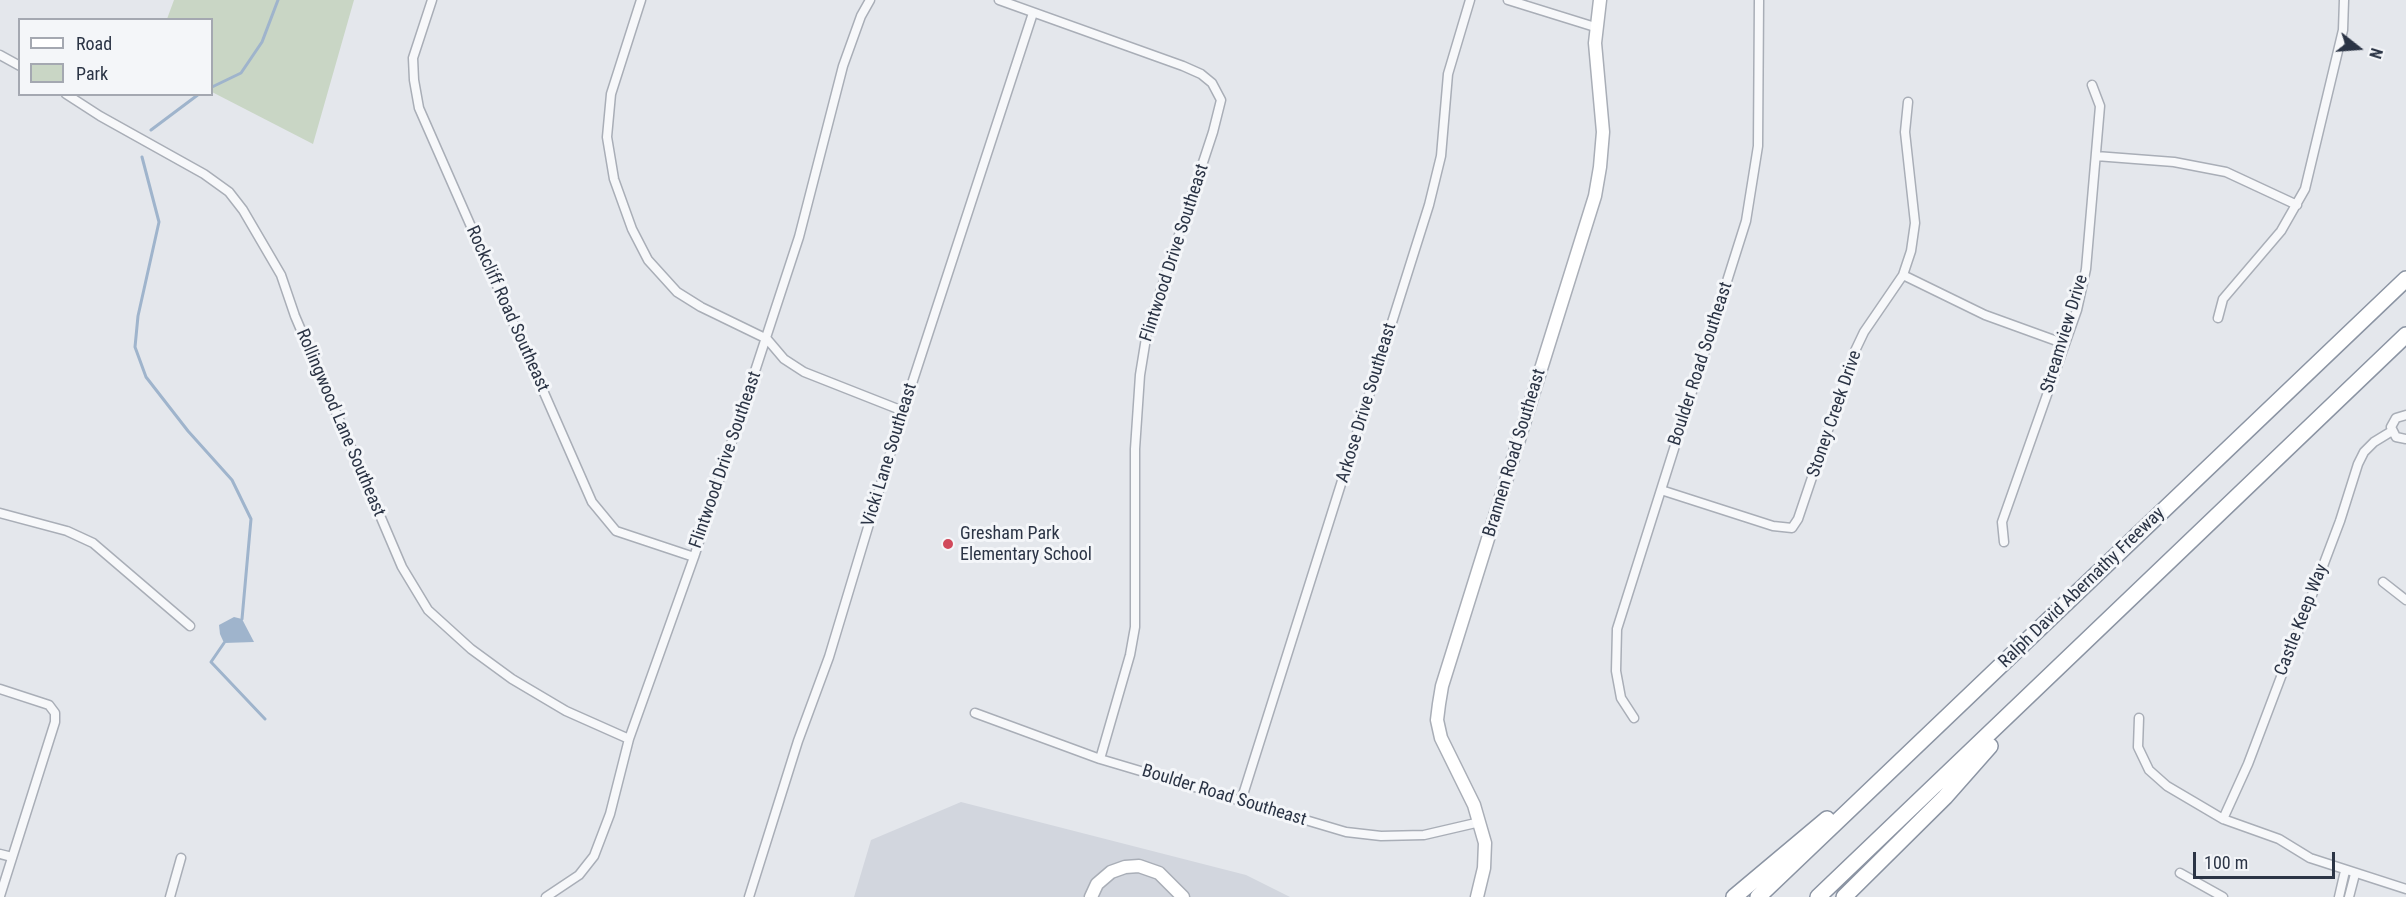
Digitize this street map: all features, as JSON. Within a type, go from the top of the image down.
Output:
[{"type":"highway","name":"Ralph David Abernathy Freeway","points":[[1758,897],[2406,279]]},
{"type":"highway","points":[[1818,897],[2406,335]]},
{"type":"highway","points":[[1844,897],[1945,796],[2057,670]]},
{"type":"highway","points":[[1734,897],[1948,716]]},
{"type":"street","name":"Rockcliff Road Southeast","points":[[432,0],[413,58],[419,108],[592,502],[616,531],[694,557]]},
{"type":"street","points":[[641,0],[614,80],[607,123],[610,165],[632,229],[648,260],[677,292],[701,307],[766,339],[784,359],[804,372],[903,411]]},
{"type":"street","name":"Flintwood Drive Southeast","points":[[546,897],[579,875],[594,856],[610,814],[629,739],[694,557],[799,237],[843,66],[861,16],[870,0]]},
{"type":"street","name":"Flintwood Drive Southeast","points":[[999,0],[1201,74],[1212,83],[1221,100],[1213,132],[1147,332],[1140,375],[1135,449],[1135,627],[1130,655],[1100,759]]},
{"type":"street","name":"Arkose Drive Southeast","points":[[1241,801],[1430,205],[1441,156],[1448,74],[1470,0]]},
{"type":"street","points":[[1508,0],[1595,27]]},
{"type":"street","name":"Brannen Road Southeast","points":[[1477,897],[1485,858],[1485,843],[1480,822],[1441,738],[1437,720],[1439,704],[1442,686],[1595,196],[1603,132],[1595,27],[1600,0]]},
{"type":"street","name":"Boulder Road Southeast","points":[[1634,718],[1621,698],[1616,671],[1617,629],[1736,253],[1752,193],[1758,146],[1759,0]]},
{"type":"street","points":[[2218,318],[2223,299],[2281,231],[2305,189],[2343,30],[2344,0]]},
{"type":"street","name":"Vicki Lane Southeast","points":[[749,897],[798,741],[829,657],[903,411],[1033,13]]},
{"type":"street","points":[[0,55],[18,65]]},
{"type":"street","name":"Streamview Drive","points":[[2004,542],[2002,522],[2077,310],[2086,269],[2100,106],[2092,85]]},
{"type":"street","name":"Rollingwood Lane Southeast","points":[[69,96],[100,116],[204,174],[230,192],[243,210],[281,275],[295,316],[402,567],[428,609],[471,650],[512,679],[566,711],[629,739]]},
{"type":"street","name":"Stoney Creek Drive","points":[[1661,490],[1794,532],[1854,353],[1864,332],[1903,274],[1911,251],[1915,223],[1905,132],[1908,102]]},
{"type":"street","points":[[2096,156],[2174,162],[2226,172],[2297,205]]},
{"type":"street","points":[[1903,274],[1985,315],[2065,344]]},
{"type":"street","name":"Castle Keep Way","points":[[2223,819],[2248,764],[2358,464],[2364,452],[2374,442],[2392,431],[2392,422],[2406,415]]},
{"type":"street","points":[[2392,431],[2396,437],[2406,439]]},
{"type":"street","points":[[0,513],[67,531],[93,543],[190,626]]},
{"type":"street","points":[[2383,582],[2406,600]]},
{"type":"street","points":[[0,689],[49,705],[56,714],[0,896]]},
{"type":"street","name":"Boulder Road Southeast","points":[[975,713],[1100,759],[1322,826],[1364,835],[1424,835],[1480,822]]},
{"type":"street","points":[[2139,718],[2138,747],[2149,770],[2167,786],[2223,819],[2279,839],[2310,858],[2406,889]]},
{"type":"street","points":[[0,854],[12,857]]},
{"type":"street","points":[[170,897],[181,858]]},
{"type":"street","points":[[1091,897],[1097,884],[1111,872],[1125,867],[1139,866],[1159,873],[1183,897]]},
{"type":"street","points":[[2339,897],[2345,871]]},
{"type":"street","points":[[2180,873],[2223,897]]},
{"type":"street","points":[[2349,897],[2355,874]]},
{"type":"shaded area","points":[[961,802],[1246,875],[1290,897],[854,897],[871,840]]},
{"type":"green space","points":[[174,0],[354,0],[313,144],[213,93],[213,18],[167,18]]},
{"type":"water","points":[[234,617],[242,619],[254,642],[224,643],[219,625]]},
{"type":"waterway","points":[[213,87],[241,73],[262,42],[278,0]]},
{"type":"waterway","points":[[151,130],[196,96]]},
{"type":"waterway","points":[[142,157],[159,222],[138,316],[135,347],[146,377],[188,431],[232,480],[251,519],[242,619]]},
{"type":"waterway","points":[[224,643],[211,662],[265,719]]},
{"type":"place","name":"Gresham Park Elementary School","points":[[948,544]]}]
